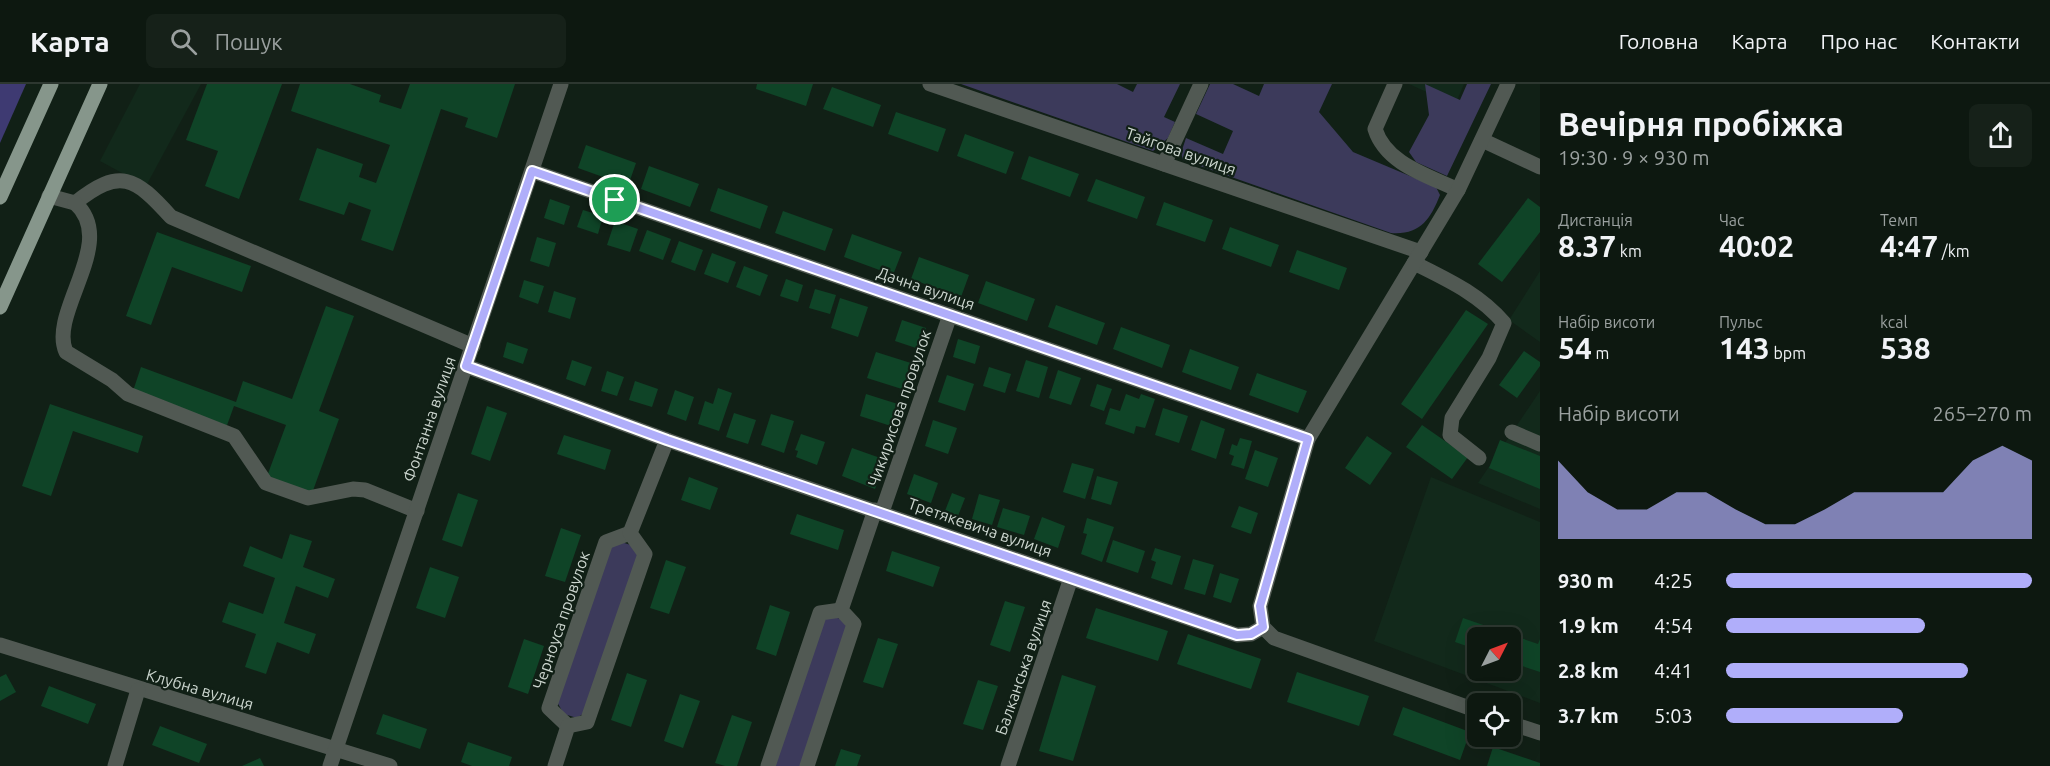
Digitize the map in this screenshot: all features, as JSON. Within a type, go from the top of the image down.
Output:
[{"type":"main road","points":[[0,197],[51,84]]},
{"type":"main road","points":[[0,307],[100,84]]},
{"type":"street","name":"Фонтанна вулиця","points":[[330,766],[561,84]]},
{"type":"street","name":"Тайгова вулиця","points":[[930,84],[1164,164],[1417,258],[1462,286],[1488,305],[1504,323],[1490,358],[1452,418],[1450,435],[1479,458]]},
{"type":"street","points":[[1164,164],[1201,84]]},
{"type":"street","points":[[1395,84],[1375,129],[1379,142],[1405,164],[1458,190]]},
{"type":"street","points":[[1467,707],[1274,638],[1263,627],[1260,606],[1308,439],[1458,190],[1508,84]]},
{"type":"street","points":[[1482,140],[1540,167]]},
{"type":"street","name":"Дачна вулиця","points":[[532,171],[1308,439]]},
{"type":"street","points":[[75,203],[96,186],[112,179],[133,184],[153,196],[171,217],[473,346]]},
{"type":"street","points":[[49,196],[75,203],[88,220],[90,235],[87,255],[62,337],[66,352],[112,380],[128,394],[234,436],[266,483],[308,498],[353,489],[365,490],[417,511]]},
{"type":"street","name":"Чикирисова провулок","points":[[841,610],[950,315]]},
{"type":"street","name":"Третякевича вулиця","points":[[466,366],[667,440],[1237,635],[1251,634],[1263,627]]},
{"type":"street","points":[[1512,432],[1540,444]]},
{"type":"street","points":[[555,766],[568,726],[587,722],[645,554],[630,533],[667,440]]},
{"type":"street","name":"Черноуса провулок","points":[[568,726],[549,708],[606,542],[630,533]]},
{"type":"street","name":"Балканська вулиця","points":[[1008,766],[1071,579]]},
{"type":"street","points":[[768,766],[820,613],[841,610],[854,624],[807,766]]},
{"type":"street","name":"Клубна вулиця","points":[[0,645],[138,690],[336,747],[390,766]]},
{"type":"street","points":[[115,766],[138,690]]},
{"type":"street","points":[[1521,727],[1540,733]]},
{"type":"shaded area","points":[[0,84],[26,84],[0,143]]},
{"type":"shaded area","points":[[140,84],[201,84],[146,186],[100,161]]},
{"type":"shaded area","points":[[961,84],[1117,84],[1133,92],[1137,84],[1180,84],[1164,117],[1175,122],[1168,138],[1153,151]]},
{"type":"shaded area","points":[[1210,84],[1233,84],[1259,96],[1264,84],[1332,84],[1319,112],[1353,152],[1436,187],[1440,195],[1428,219],[1417,228],[1401,233],[1391,233],[1183,160],[1181,153],[1186,138],[1223,154],[1233,131],[1196,114]]},
{"type":"shaded area","points":[[1409,84],[1464,84],[1455,105]]},
{"type":"shaded area","points":[[1425,84],[1460,100],[1467,84],[1491,84],[1447,176],[1416,162],[1409,152],[1429,115]]},
{"type":"shaded area","points":[[1540,271],[1540,342],[1509,320]]},
{"type":"shaded area","points":[[1540,391],[1540,509],[1478,483]]},
{"type":"shaded area","points":[[1431,477],[1540,522],[1540,703],[1521,696],[1521,693],[1513,693],[1481,681],[1521,681],[1521,627],[1467,627],[1467,676],[1374,641]]},
{"type":"shaded area","points":[[618,541],[634,546],[639,555],[587,711],[577,718],[564,714],[557,702],[610,547]]},
{"type":"shaded area","points":[[828,615],[844,620],[848,630],[804,766],[771,766],[820,622]]},
{"type":"building","points":[[207,84],[282,84],[239,199],[205,186],[218,151],[186,140]]},
{"type":"building","points":[[300,84],[350,84],[381,95],[379,102],[401,109],[410,84],[515,84],[497,138],[465,127],[468,118],[441,109],[393,251],[361,240],[371,210],[349,202],[344,215],[299,200],[317,148],[363,164],[359,177],[376,183],[390,145],[291,111]]},
{"type":"building","points":[[757,84],[813,84],[806,106],[756,89]]},
{"type":"building","points":[[832,87],[881,105],[873,127],[823,109]]},
{"type":"building","points":[[896,112],[946,129],[938,152],[888,134]]},
{"type":"building","points":[[965,134],[1014,152],[1006,174],[957,156]]},
{"type":"building","points":[[586,145],[636,163],[628,186],[578,168]]},
{"type":"building","points":[[1029,156],[1079,174],[1070,197],[1021,179]]},
{"type":"building","points":[[649,166],[699,184],[690,207],[641,189]]},
{"type":"building","points":[[1096,179],[1145,197],[1137,219],[1087,201]]},
{"type":"building","points":[[718,188],[768,206],[760,229],[710,211]]},
{"type":"building","points":[[1528,198],[1540,207],[1540,232],[1502,282],[1478,264]]},
{"type":"building","points":[[550,199],[570,206],[564,225],[544,218]]},
{"type":"building","points":[[1164,202],[1213,220],[1205,242],[1156,225]]},
{"type":"building","points":[[583,210],[603,216],[598,234],[577,227]]},
{"type":"building","points":[[783,211],[833,229],[825,251],[775,233]]},
{"type":"building","points":[[615,221],[638,229],[630,252],[607,245]]},
{"type":"building","points":[[1230,227],[1279,245],[1271,267],[1222,249]]},
{"type":"building","points":[[647,230],[671,239],[663,260],[639,251]]},
{"type":"building","points":[[157,232],[251,266],[242,292],[172,267],[151,325],[126,316]]},
{"type":"building","points":[[852,234],[902,252],[893,275],[844,257]]},
{"type":"building","points":[[537,237],[556,243],[549,267],[530,261]]},
{"type":"building","points":[[679,241],[703,250],[695,271],[671,262]]},
{"type":"building","points":[[1297,250],[1347,268],[1339,290],[1289,272]]},
{"type":"building","points":[[712,253],[736,262],[728,283],[704,274]]},
{"type":"building","points":[[919,257],[969,275],[961,297],[911,279]]},
{"type":"building","points":[[744,266],[768,275],[760,296],[736,287]]},
{"type":"building","points":[[786,279],[803,285],[798,302],[780,296]]},
{"type":"building","points":[[524,280],[544,286],[538,304],[519,297]]},
{"type":"building","points":[[986,281],[1035,299],[1027,321],[978,303]]},
{"type":"building","points":[[815,289],[836,295],[830,314],[809,308]]},
{"type":"building","points":[[554,291],[576,298],[570,319],[548,312]]},
{"type":"building","points":[[840,298],[868,307],[858,337],[831,328]]},
{"type":"building","points":[[1056,305],[1105,323],[1097,345],[1048,327]]},
{"type":"building","points":[[326,306],[354,316],[319,411],[339,419],[311,496],[266,479],[286,425],[234,406],[226,428],[132,394],[141,367],[236,402],[243,381],[292,399]]},
{"type":"building","points":[[1466,310],[1488,324],[1422,419],[1401,404]]},
{"type":"building","points":[[902,320],[926,328],[919,349],[895,341]]},
{"type":"building","points":[[1121,327],[1170,345],[1162,368],[1113,349]]},
{"type":"building","points":[[958,339],[980,346],[975,364],[953,357]]},
{"type":"building","points":[[507,342],[528,349],[523,364],[503,357]]},
{"type":"building","points":[[1190,349],[1239,367],[1231,390],[1182,372]]},
{"type":"building","points":[[1524,351],[1540,362],[1540,366],[1517,398],[1499,385]]},
{"type":"building","points":[[876,352],[914,364],[905,390],[867,378]]},
{"type":"building","points":[[572,360],[592,367],[585,386],[566,379]]},
{"type":"building","points":[[1026,360],[1048,367],[1039,398],[1016,391]]},
{"type":"building","points":[[989,367],[1011,374],[1005,393],[983,386]]},
{"type":"building","points":[[1058,370],[1081,378],[1071,405],[1049,398]]},
{"type":"building","points":[[607,371],[624,377],[617,396],[601,391]]},
{"type":"building","points":[[1257,373],[1307,391],[1298,413],[1249,395]]},
{"type":"building","points":[[947,375],[974,384],[965,411],[938,402]]},
{"type":"building","points":[[635,381],[658,389],[652,407],[629,400]]},
{"type":"building","points":[[1097,384],[1112,389],[1104,411],[1090,406]]},
{"type":"building","points":[[718,388],[732,393],[719,431],[698,424],[705,401],[713,404]]},
{"type":"building","points":[[675,390],[694,397],[686,421],[667,414]]},
{"type":"building","points":[[866,394],[901,405],[894,427],[860,416]]},
{"type":"building","points":[[1126,394],[1139,399],[1141,394],[1155,399],[1145,428],[1136,426],[1134,434],[1105,424],[1110,408],[1120,411]]},
{"type":"building","points":[[50,404],[143,436],[138,453],[73,431],[51,496],[22,486]]},
{"type":"building","points":[[487,406],[507,413],[490,461],[471,454]]},
{"type":"building","points":[[1163,408],[1188,416],[1179,443],[1155,435]]},
{"type":"building","points":[[734,413],[756,420],[748,444],[726,437]]},
{"type":"building","points":[[771,414],[794,421],[784,453],[761,445]]},
{"type":"building","points":[[933,420],[957,428],[948,454],[925,446]]},
{"type":"building","points":[[1201,420],[1225,429],[1216,459],[1191,450]]},
{"type":"building","points":[[1422,425],[1468,457],[1452,479],[1406,447]]},
{"type":"building","points":[[801,434],[825,442],[817,465],[796,457],[798,451],[795,450]]},
{"type":"building","points":[[564,435],[611,450],[605,470],[557,454]]},
{"type":"building","points":[[1367,436],[1392,453],[1370,485],[1345,468]]},
{"type":"building","points":[[1240,438],[1252,441],[1244,469],[1231,465],[1234,456],[1229,454],[1232,444],[1237,446]]},
{"type":"building","points":[[1500,440],[1540,456],[1540,489],[1489,468]]},
{"type":"building","points":[[852,448],[886,460],[875,489],[842,476]]},
{"type":"building","points":[[1255,450],[1278,458],[1268,487],[1245,479]]},
{"type":"building","points":[[1072,463],[1094,469],[1085,499],[1063,492]]},
{"type":"building","points":[[914,474],[938,483],[931,503],[907,494]]},
{"type":"building","points":[[1097,476],[1118,482],[1111,505],[1091,499]]},
{"type":"building","points":[[689,477],[718,488],[710,510],[681,500]]},
{"type":"building","points":[[458,493],[478,500],[462,547],[442,540]]},
{"type":"building","points":[[952,493],[965,498],[958,516],[945,511]]},
{"type":"building","points":[[979,494],[1000,500],[992,525],[972,519]]},
{"type":"building","points":[[1239,506],[1258,513],[1251,534],[1231,527]]},
{"type":"building","points":[[1003,508],[1030,516],[1024,535],[997,527]]},
{"type":"building","points":[[797,514],[844,530],[838,550],[790,534]]},
{"type":"building","points":[[1042,517],[1065,526],[1058,548],[1034,539]]},
{"type":"building","points":[[1087,518],[1114,527],[1102,562],[1081,554],[1087,534],[1083,533]]},
{"type":"building","points":[[561,528],[581,535],[565,582],[545,576]]},
{"type":"building","points":[[290,534],[312,541],[303,567],[335,579],[328,598],[296,586],[284,623],[316,634],[309,654],[277,642],[266,674],[245,667],[256,634],[222,622],[229,602],[263,614],[275,578],[243,566],[250,546],[282,559]]},
{"type":"building","points":[[1113,540],[1145,551],[1138,573],[1106,562]]},
{"type":"building","points":[[1155,548],[1181,556],[1172,585],[1151,578],[1156,562],[1151,560]]},
{"type":"building","points":[[892,551],[940,567],[933,587],[886,571]]},
{"type":"building","points":[[1193,559],[1214,565],[1205,595],[1184,589]]},
{"type":"building","points":[[666,560],[686,567],[669,614],[650,608]]},
{"type":"building","points":[[430,567],[459,577],[445,618],[416,608]]},
{"type":"building","points":[[1220,573],[1239,579],[1231,603],[1213,597]]},
{"type":"building","points":[[1005,601],[1025,607],[1010,652],[990,645]]},
{"type":"building","points":[[770,605],[790,612],[776,656],[756,649]]},
{"type":"building","points":[[1096,608],[1168,631],[1158,661],[1086,638]]},
{"type":"building","points":[[1463,618],[1489,627],[1467,627],[1467,646],[1455,642]]},
{"type":"building","points":[[1188,634],[1261,659],[1251,689],[1177,664]]},
{"type":"building","points":[[878,638],[898,644],[883,688],[863,682]]},
{"type":"building","points":[[1521,638],[1538,644],[1540,639],[1540,672],[1521,666]]},
{"type":"building","points":[[524,639],[544,646],[528,694],[508,687]]},
{"type":"building","points":[[1297,672],[1369,696],[1359,726],[1287,702]]},
{"type":"building","points":[[627,673],[647,680],[631,727],[611,720]]},
{"type":"building","points":[[6,674],[16,692],[0,701],[0,677]]},
{"type":"building","points":[[1062,675],[1096,686],[1073,761],[1039,751]]},
{"type":"building","points":[[978,680],[998,686],[983,730],[963,724]]},
{"type":"building","points":[[49,686],[96,704],[88,724],[41,706]]},
{"type":"building","points":[[680,694],[700,701],[683,748],[664,741]]},
{"type":"building","points":[[1403,707],[1467,731],[1467,740],[1460,760],[1393,735]]},
{"type":"building","points":[[383,714],[427,729],[420,749],[376,734]]},
{"type":"building","points":[[732,715],[752,722],[737,766],[725,766],[715,763]]},
{"type":"building","points":[[160,726],[207,744],[199,763],[152,745]]},
{"type":"building","points":[[468,742],[512,757],[509,766],[472,766],[461,762]]},
{"type":"building","points":[[1493,747],[1540,763],[1540,766],[1487,766]]},
{"type":"building","points":[[841,749],[861,755],[857,766],[835,766]]},
{"type":"building","points":[[260,758],[264,766],[242,766]]},
{"type":"route","points":[[532,171],[615,200],[1308,439],[1260,606],[1263,627],[1251,634],[1237,635],[667,440],[466,366],[532,171]]}]
